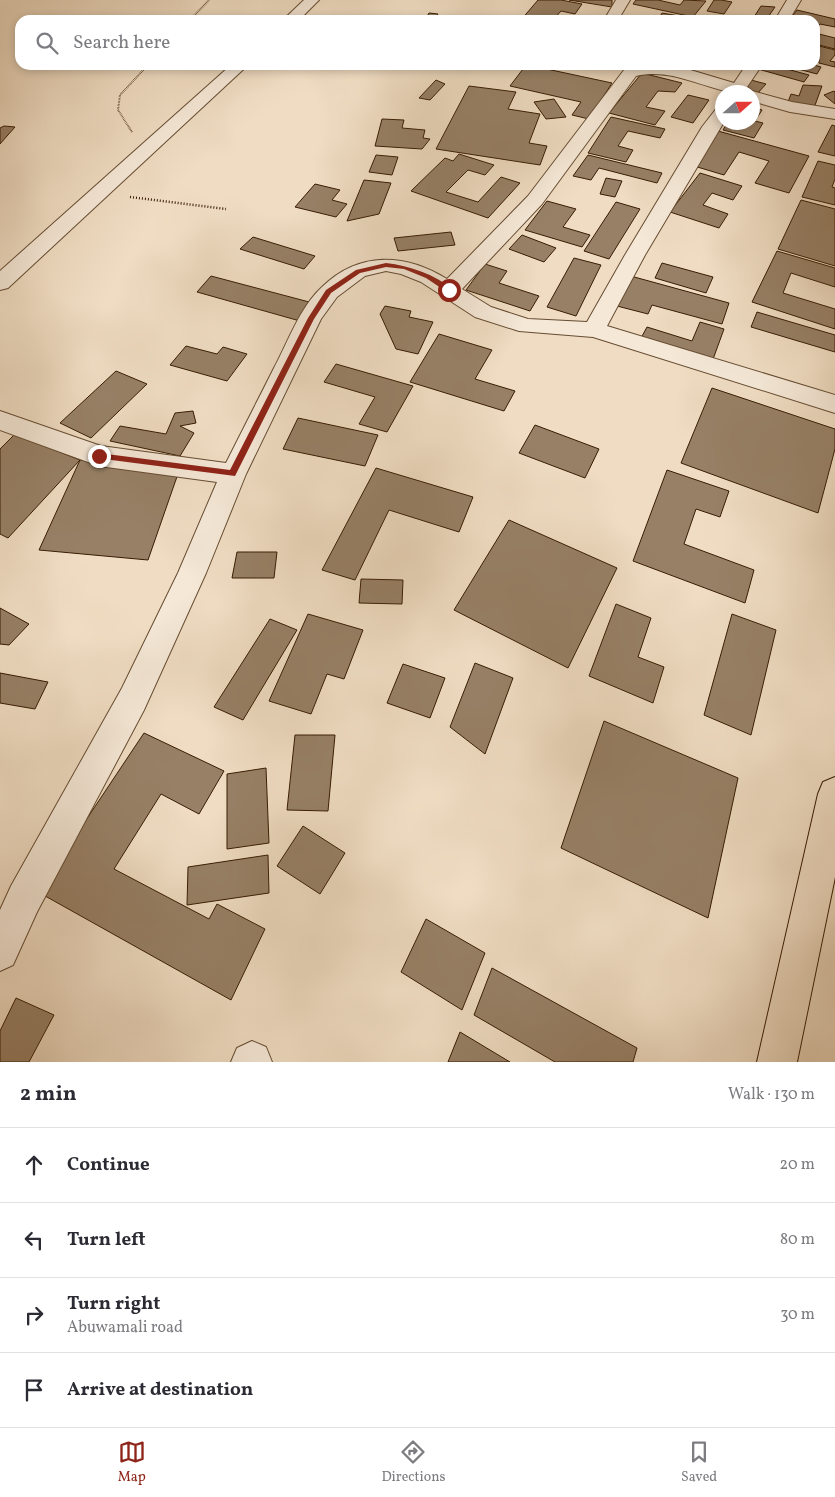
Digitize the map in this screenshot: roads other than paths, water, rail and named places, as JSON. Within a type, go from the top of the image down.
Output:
[{"type":"main road","points":[[776,1062],[835,794]]},
{"type":"street","points":[[296,15],[312,0]]},
{"type":"street","points":[[614,15],[623,0]]},
{"type":"street","points":[[785,15],[794,0]]},
{"type":"street","points":[[0,283],[234,70]]},
{"type":"street","points":[[449,290],[535,200],[630,73],[637,70]]},
{"type":"street","points":[[671,70],[718,85]]},
{"type":"street","points":[[746,85],[752,70]]},
{"type":"street","points":[[760,98],[790,107],[835,114]]},
{"type":"street","points":[[594,330],[634,255],[715,122]]},
{"type":"street","points":[[0,952],[24,899],[133,699],[192,573],[233,474],[311,318],[329,292],[358,271],[386,265],[405,268],[428,277],[483,312],[527,326],[594,330],[835,404]]},
{"type":"street","points":[[0,420],[99,456],[233,474]]}]
